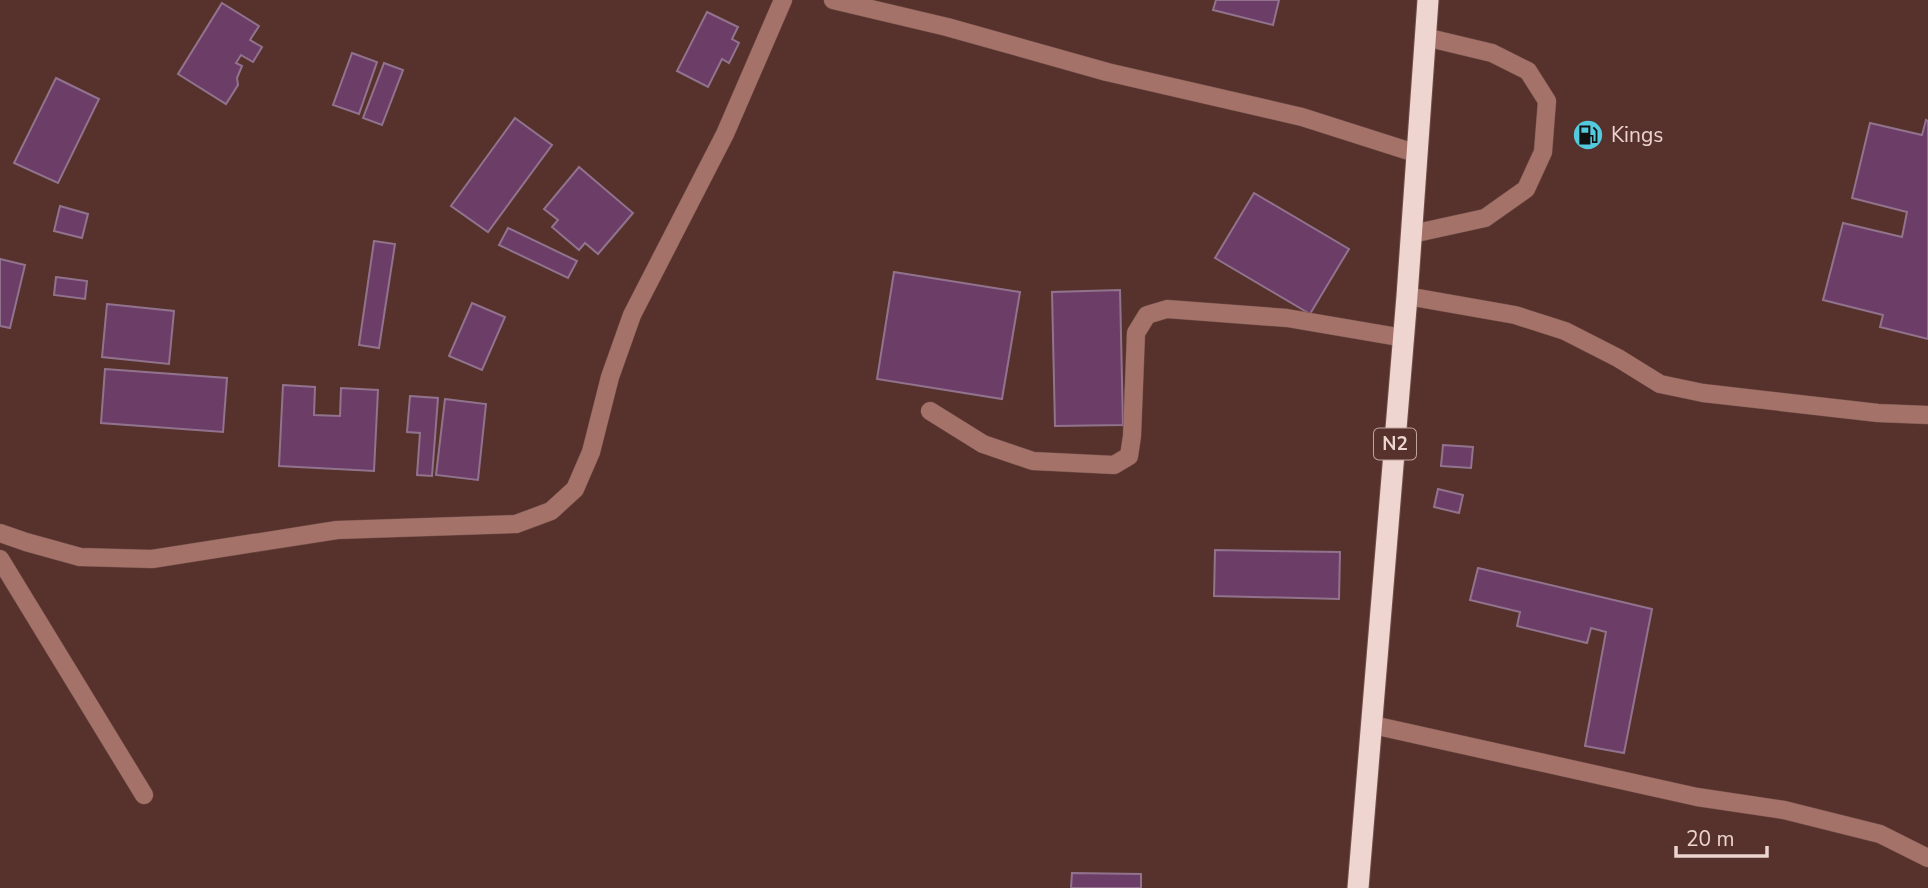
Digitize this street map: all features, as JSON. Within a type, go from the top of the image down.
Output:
[{"type":"highway","name":"N2","points":[[1358,888],[1404,338],[1427,0]]},
{"type":"street","points":[[0,533],[80,557],[152,559],[337,530],[516,524],[551,511],[575,489],[591,452],[610,377],[632,316],[725,134],[783,0]]},
{"type":"street","points":[[833,0],[947,27],[1107,72],[1302,117],[1418,154]]},
{"type":"street","points":[[1412,234],[1485,218],[1525,189],[1543,152],[1547,101],[1528,71],[1492,53],[1425,37]]},
{"type":"street","points":[[1407,296],[1515,315],[1565,331],[1618,358],[1660,384],[1703,393],[1793,404],[1928,415]]},
{"type":"street","points":[[930,411],[983,443],[1032,461],[1114,465],[1129,456],[1136,332],[1147,316],[1167,309],[1287,318],[1404,338]]},
{"type":"street","points":[[0,559],[144,795]]},
{"type":"street","points":[[1373,725],[1697,797],[1784,810],[1880,834],[1928,858]]},
{"type":"building","points":[[1216,0],[1279,0],[1273,25],[1213,10]]},
{"type":"building","points":[[222,3],[259,26],[250,40],[262,47],[253,62],[241,55],[236,63],[242,66],[237,78],[238,85],[226,104],[178,74]]},
{"type":"building","points":[[707,12],[738,27],[732,39],[739,43],[729,63],[722,59],[708,87],[677,71]]},
{"type":"building","points":[[352,53],[377,62],[359,114],[333,105]]},
{"type":"building","points":[[384,63],[403,70],[382,125],[363,118]]},
{"type":"building","points":[[56,78],[99,99],[58,183],[14,163]]},
{"type":"building","points":[[515,118],[552,145],[488,232],[451,206]]},
{"type":"building","points":[[1926,120],[1928,339],[1880,327],[1883,315],[1823,300],[1843,223],[1902,237],[1907,212],[1852,198],[1870,123],[1922,135]]},
{"type":"building","points":[[579,167],[633,213],[598,254],[585,243],[579,250],[552,227],[558,220],[544,209]]},
{"type":"building","points":[[1254,193],[1349,249],[1310,314],[1215,258]]},
{"type":"building","points":[[60,206],[88,214],[82,238],[54,231]]},
{"type":"building","points":[[508,228],[577,261],[568,278],[499,245]]},
{"type":"building","points":[[374,241],[395,244],[379,348],[359,345]]},
{"type":"building","points":[[0,259],[25,265],[10,328],[0,326]]},
{"type":"building","points":[[894,272],[1020,292],[1002,399],[877,379]]},
{"type":"building","points":[[56,277],[87,281],[85,299],[54,295]]},
{"type":"building","points":[[1120,290],[1123,425],[1055,426],[1052,292]]},
{"type":"building","points":[[472,303],[505,317],[482,370],[449,356]]},
{"type":"building","points":[[107,304],[174,311],[169,364],[102,357]]},
{"type":"building","points":[[105,369],[227,378],[223,432],[101,423]]},
{"type":"building","points":[[283,385],[315,387],[314,415],[340,416],[341,388],[378,390],[374,471],[279,466]]},
{"type":"building","points":[[410,396],[438,398],[432,476],[417,475],[420,433],[407,432]]},
{"type":"building","points":[[445,399],[486,404],[478,480],[436,475]]},
{"type":"building","points":[[1443,445],[1473,447],[1471,468],[1441,466]]},
{"type":"building","points":[[1438,489],[1463,495],[1459,513],[1434,507]]},
{"type":"building","points":[[1215,550],[1340,552],[1339,599],[1214,596]]},
{"type":"building","points":[[1478,568],[1652,609],[1624,753],[1585,746],[1606,632],[1591,628],[1587,643],[1517,626],[1520,612],[1470,600]]},
{"type":"building","points":[[1072,873],[1141,874],[1141,888],[1071,888]]},
{"type":"place","name":"Kings","points":[[1588,135]]}]
